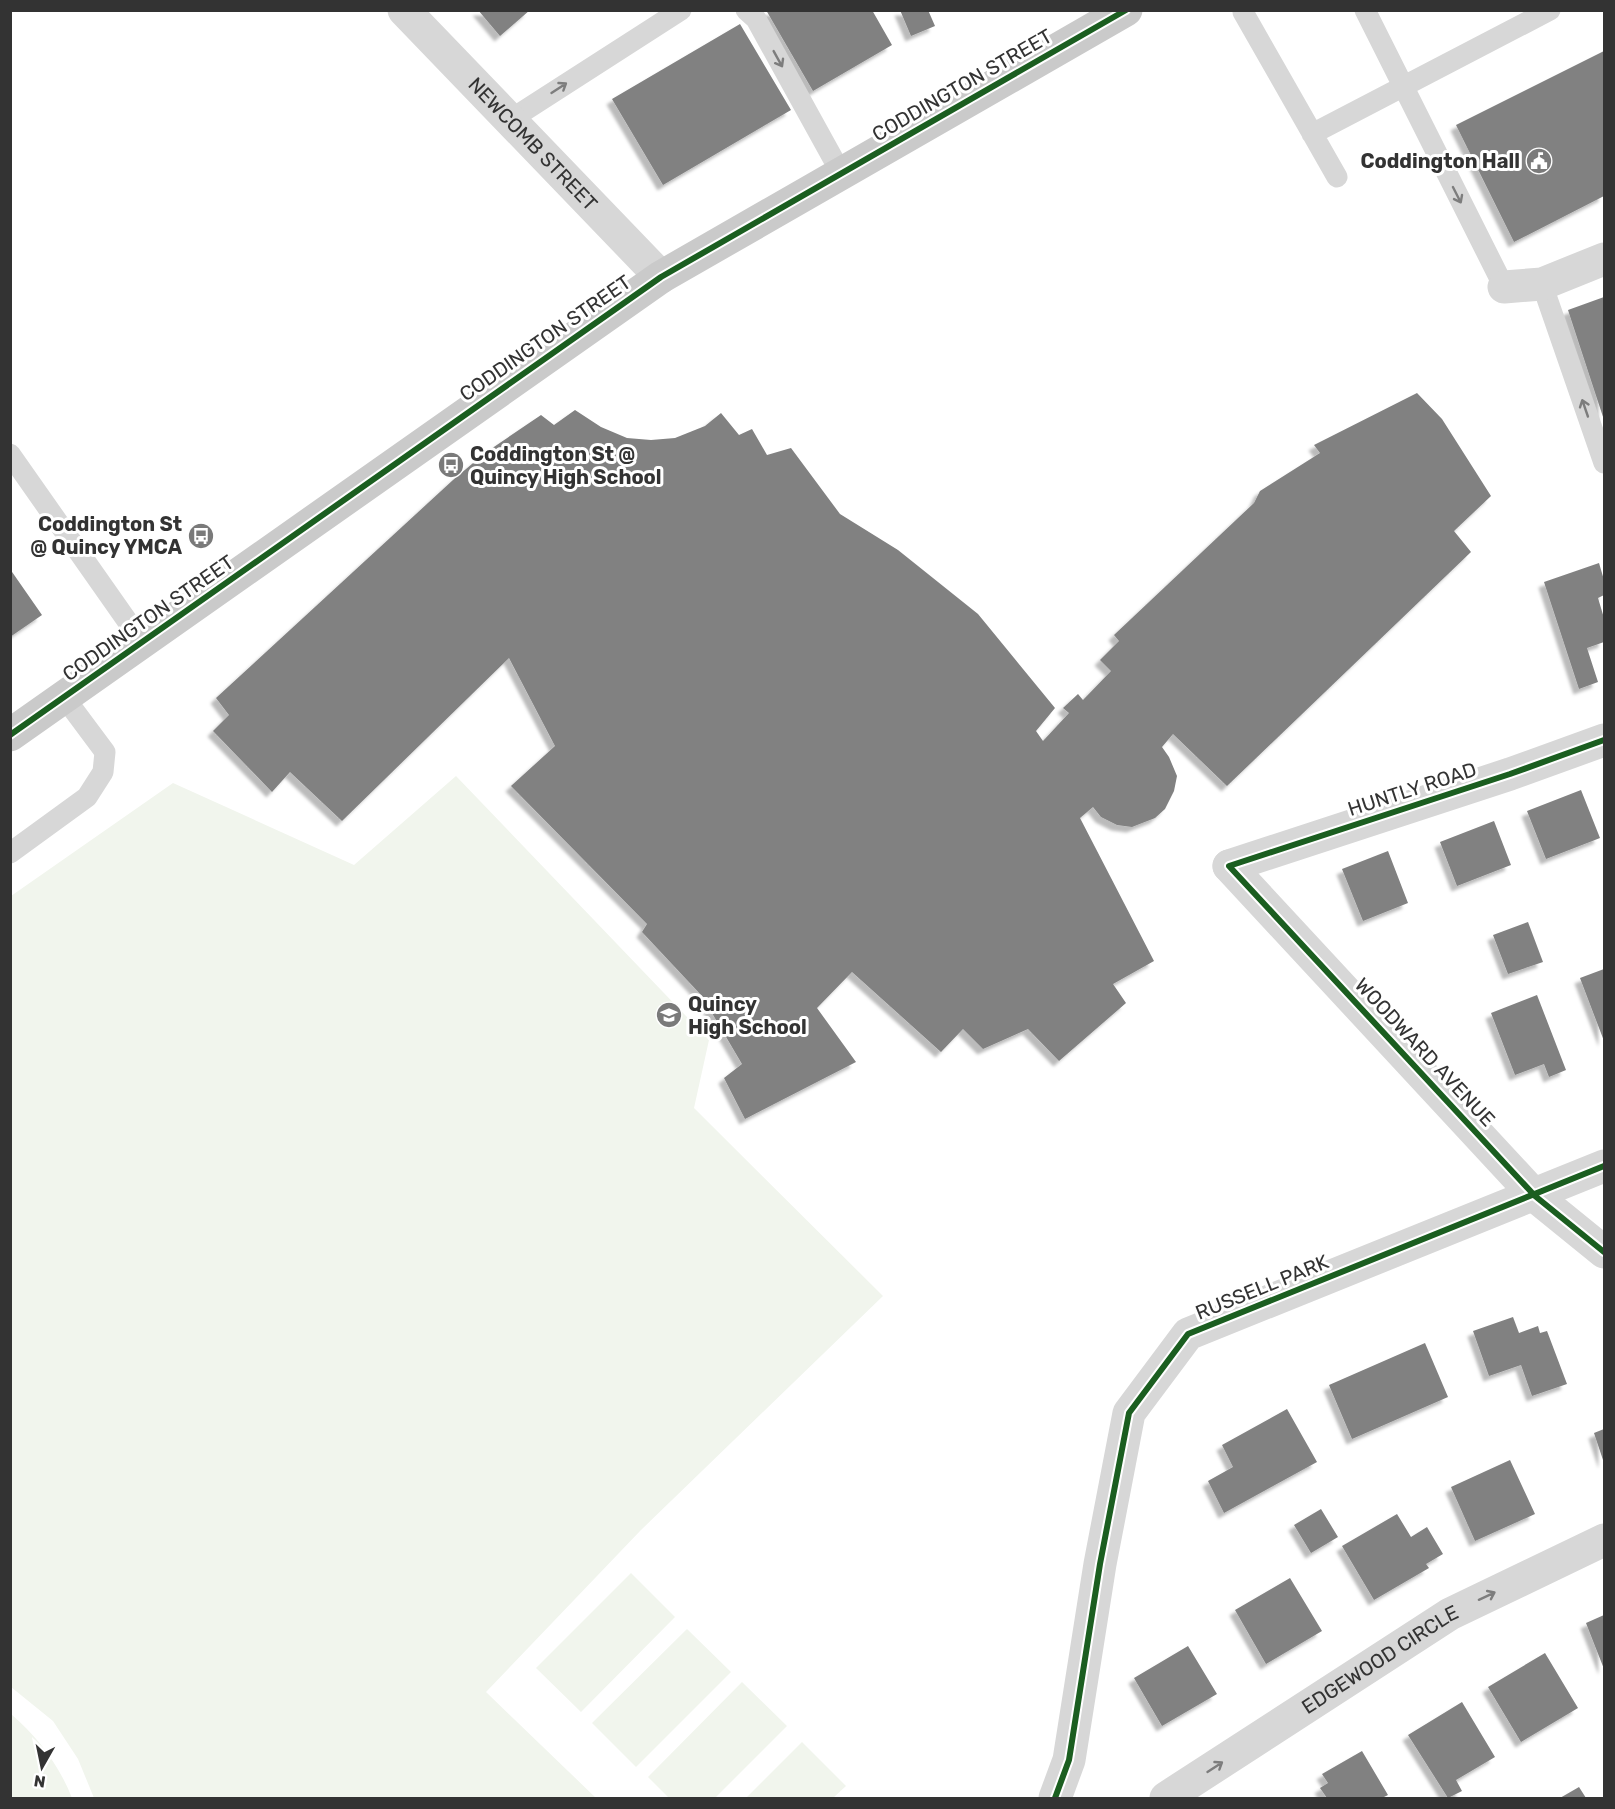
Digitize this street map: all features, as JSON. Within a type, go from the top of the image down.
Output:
[{"type":"main road","name":"CODDINGTON STREET","points":[[10,735],[661,277],[1126,10]]},
{"type":"street","name":"NEWCOMB STREET","points":[[404,10],[661,277]]},
{"type":"street","points":[[1503,287],[1542,284],[1605,260]]},
{"type":"street","name":"HUNTLY ROAD","points":[[1229,866],[1510,774],[1605,740]]},
{"type":"street","name":"WOODWARD AVENUE","points":[[1229,866],[1535,1196],[1605,1252]]},
{"type":"street","name":"RUSSELL PARK","points":[[1055,1798],[1069,1760],[1100,1564],[1129,1413],[1188,1334],[1605,1166]]},
{"type":"street","name":"EDGEWOOD CIRCLE","points":[[1166,1798],[1450,1614],[1605,1540]]},
{"type":"lane","points":[[510,120],[681,10]]},
{"type":"lane","points":[[746,10],[756,19],[842,173]]},
{"type":"lane","points":[[1365,10],[1503,287]]},
{"type":"lane","points":[[1312,134],[1550,10]]},
{"type":"lane","points":[[1243,12],[1337,177]]},
{"type":"lane","points":[[1542,284],[1605,463]]},
{"type":"lane","points":[[10,454],[142,642]]},
{"type":"lane","points":[[10,853],[87,797],[103,772],[105,752],[64,698]]},
{"type":"shaded area","points":[[456,776],[709,1040],[694,1108],[883,1296],[641,1530],[486,1692],[596,1798],[94,1798],[78,1759],[53,1721],[11,1687],[11,896],[173,783],[354,865]]},
{"type":"shaded area","points":[[631,1573],[675,1617],[581,1712],[536,1668]]},
{"type":"shaded area","points":[[687,1629],[731,1672],[636,1767],[592,1723]]},
{"type":"shaded area","points":[[742,1682],[787,1726],[715,1798],[669,1798],[648,1777]]},
{"type":"shaded area","points":[[11,1714],[47,1752],[72,1798],[11,1798]]},
{"type":"shaded area","points":[[802,1742],[846,1786],[833,1798],[746,1798]]},
{"type":"building","points":[[478,10],[530,10],[500,36]]},
{"type":"building","points":[[766,10],[872,10],[892,45],[813,91]]},
{"type":"building","points":[[900,10],[928,10],[935,26],[911,36]]},
{"type":"building","points":[[740,24],[791,110],[663,185],[612,99]]},
{"type":"building","name":"Coddington Hall","points":[[1604,51],[1604,196],[1514,242],[1456,125]]},
{"type":"building","points":[[1604,297],[1604,420],[1568,310]]},
{"type":"building","points":[[1417,393],[1442,419],[1491,496],[1454,531],[1471,552],[1227,786],[1173,734],[1162,747],[1177,776],[1174,791],[1165,809],[1155,818],[1132,827],[1117,825],[1101,817],[1093,807],[1080,818],[1154,961],[1113,984],[1126,1003],[1059,1061],[1028,1029],[983,1049],[963,1029],[941,1052],[852,972],[817,1008],[856,1062],[745,1119],[724,1078],[742,1064],[702,996],[642,932],[647,924],[511,786],[555,746],[509,658],[342,821],[290,772],[272,792],[213,731],[229,715],[216,698],[453,480],[485,453],[541,415],[554,425],[575,410],[601,427],[627,438],[651,440],[675,438],[705,426],[721,413],[739,435],[752,429],[767,455],[791,448],[840,514],[898,550],[978,614],[1055,708],[1036,731],[1043,741],[1069,713],[1063,708],[1078,694],[1083,700],[1111,671],[1100,660],[1119,641],[1114,635],[1254,503],[1260,491],[1320,453],[1314,445]]},
{"type":"building","points":[[1599,563],[1604,580],[1604,595],[1598,598],[1604,618],[1604,642],[1587,648],[1598,682],[1579,689],[1544,582]]},
{"type":"building","points":[[10,569],[42,615],[10,637]]},
{"type":"building","points":[[1581,790],[1600,838],[1546,859],[1527,811]]},
{"type":"building","points":[[1494,821],[1511,865],[1457,886],[1440,842]]},
{"type":"building","points":[[1388,851],[1408,903],[1363,921],[1342,869]]},
{"type":"building","points":[[1528,922],[1543,962],[1508,974],[1493,935]]},
{"type":"building","points":[[1604,969],[1604,1041],[1580,978]]},
{"type":"building","points":[[1537,995],[1566,1070],[1549,1077],[1544,1064],[1515,1075],[1491,1013]]},
{"type":"building","points":[[1513,1317],[1519,1333],[1538,1326],[1540,1333],[1547,1331],[1567,1384],[1532,1396],[1521,1365],[1489,1376],[1473,1331]]},
{"type":"building","points":[[1425,1343],[1448,1397],[1352,1439],[1329,1385]]},
{"type":"building","points":[[1287,1409],[1317,1462],[1224,1513],[1208,1481],[1233,1467],[1222,1445]]},
{"type":"building","points":[[1604,1429],[1604,1463],[1594,1433]]},
{"type":"building","points":[[1510,1460],[1535,1514],[1475,1541],[1451,1487]]},
{"type":"building","points":[[1321,1509],[1338,1537],[1311,1553],[1294,1525]]},
{"type":"building","points":[[1397,1514],[1411,1537],[1427,1527],[1443,1554],[1426,1564],[1429,1568],[1374,1600],[1342,1546]]},
{"type":"building","points":[[1290,1578],[1322,1631],[1266,1664],[1235,1610]]},
{"type":"building","points":[[1604,1615],[1604,1669],[1586,1623]]},
{"type":"building","points":[[1188,1646],[1217,1694],[1162,1726],[1134,1678]]},
{"type":"building","points":[[1545,1653],[1578,1708],[1521,1742],[1488,1687]]},
{"type":"building","points":[[1462,1702],[1495,1757],[1456,1780],[1462,1791],[1448,1798],[1408,1735]]},
{"type":"building","points":[[1362,1751],[1388,1795],[1382,1798],[1327,1798],[1320,1788],[1328,1783],[1322,1774]]},
{"type":"building","points":[[1579,1787],[1586,1798],[1560,1798]]},
{"type":"cycle path","points":[[10,735],[661,277],[1126,10]]},
{"type":"cycle path","points":[[1604,740],[1510,774],[1229,866],[1535,1196],[1604,1252]]},
{"type":"cycle path","points":[[1055,1798],[1069,1760],[1100,1564],[1129,1413],[1188,1334],[1604,1166]]},
{"type":"place","name":"Coddington Hall","points":[[1539,161]]},
{"type":"place","name":"Coddington St @ Quincy High School","points":[[451,465]]},
{"type":"place","name":"Coddington St @ Quincy YMCA","points":[[201,536]]},
{"type":"place","name":"Quincy High School","points":[[669,1015]]}]
